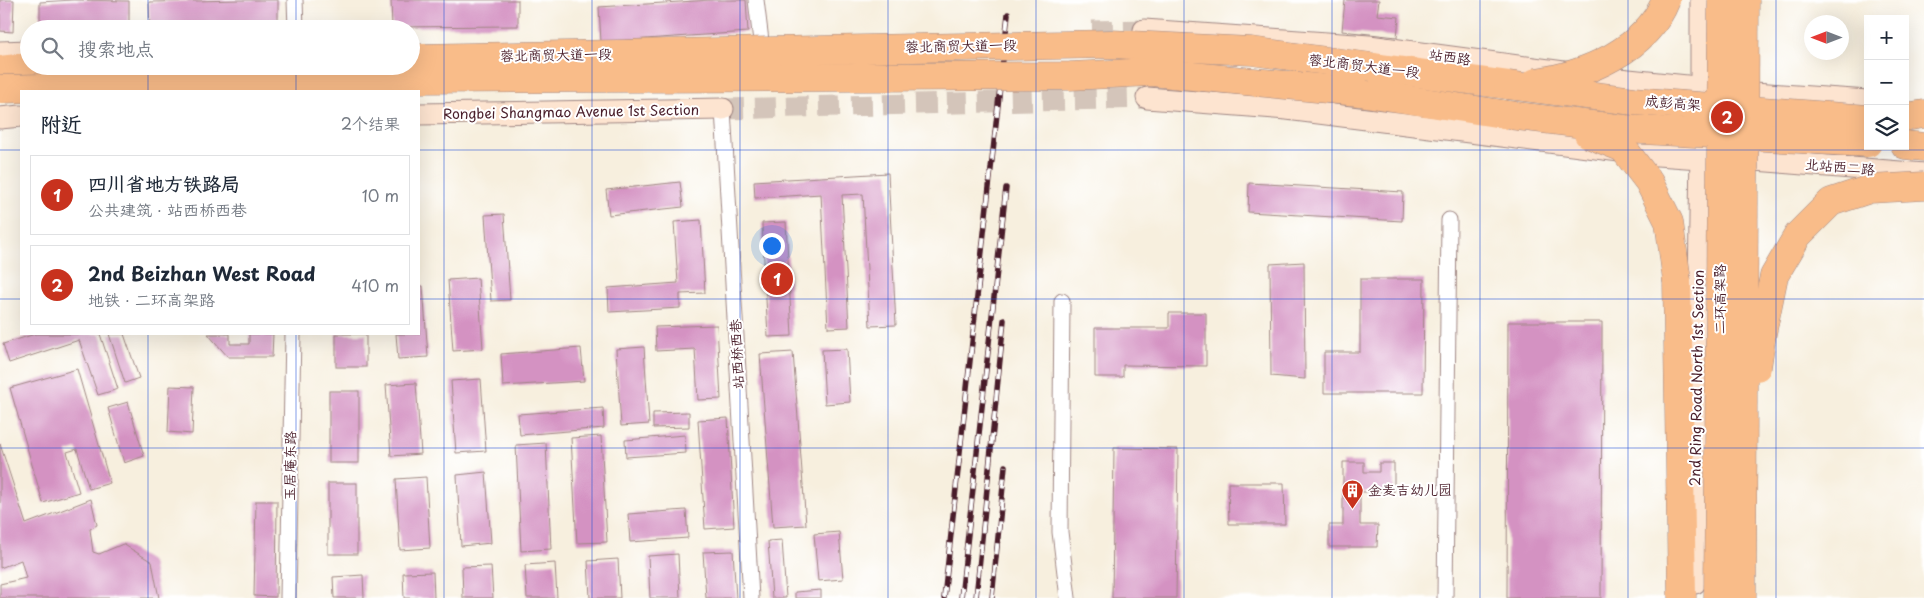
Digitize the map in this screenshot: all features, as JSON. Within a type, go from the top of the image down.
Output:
[{"type":"highway","points":[[1508,86],[1556,79],[1591,68],[1633,44],[1660,14],[1666,0]]},
{"type":"highway","name":"二环高架路","points":[[1718,598],[1722,0]]},
{"type":"highway","name":"二环高架路","points":[[1742,598],[1745,0]]},
{"type":"highway","name":"蓉北商贸大道一段","points":[[420,58],[1111,44],[1251,51],[1508,86]]},
{"type":"highway","points":[[0,70],[20,68]]},
{"type":"highway","name":"蓉北商贸大道一段","points":[[0,89],[418,79],[1070,76],[1151,72],[1360,92],[1509,115]]},
{"type":"highway","name":"成彭高架","points":[[1508,86],[1634,101],[1864,119]]},
{"type":"highway","points":[[1909,116],[1924,114]]},
{"type":"highway","points":[[1509,115],[1587,134],[1623,148],[1649,182],[1668,222],[1676,281],[1682,598]]},
{"type":"highway","name":"成彭高架","points":[[1509,115],[1625,129],[1864,143]]},
{"type":"highway","points":[[1909,122],[1924,124]]},
{"type":"highway","points":[[1909,146],[1924,146]]},
{"type":"highway","points":[[1742,488],[1762,334],[1774,276],[1798,234],[1832,202],[1870,189],[1924,186]]},
{"type":"highway","points":[[1742,520],[1752,598]]},
{"type":"main road","name":"2nd Ring Road North 1st Section","points":[[1695,598],[1701,0]]},
{"type":"main road","points":[[1752,598],[1756,0]]},
{"type":"main road","name":"站西路","points":[[1144,30],[1369,46],[1609,78],[1755,93]]},
{"type":"main road","name":"蓉北商贸大道一段","points":[[420,45],[532,48],[761,41]]},
{"type":"main road","points":[[0,52],[20,51]]},
{"type":"main road","points":[[1755,93],[1864,101]]},
{"type":"main road","points":[[1147,98],[1287,109],[1643,154],[1755,160]]},
{"type":"main road","points":[[1909,104],[1924,105]]},
{"type":"main road","name":"Rongbei Shangmao Avenue 1st Section","points":[[420,114],[723,109]]},
{"type":"main road","points":[[0,118],[20,116]]},
{"type":"main road","name":"北站西二路","points":[[1755,160],[1924,174]]},
{"type":"street","points":[[295,0],[296,20]]},
{"type":"street","points":[[756,0],[761,41]]},
{"type":"street","points":[[296,90],[297,75]]},
{"type":"street","name":"站西桥西巷","points":[[723,109],[751,598]]},
{"type":"street","points":[[1445,598],[1449,220]]},
{"type":"street","points":[[1062,301],[1060,532],[1068,598]]},
{"type":"street","name":"玉居庵东路","points":[[288,598],[292,335]]},
{"type":"building","points":[[0,0],[14,0],[13,32],[0,31]]},
{"type":"building","points":[[73,0],[129,1],[129,20],[40,20],[40,2]]},
{"type":"building","points":[[278,0],[278,20],[150,20],[149,2]]},
{"type":"building","points":[[391,0],[518,0],[518,26],[420,27],[420,20],[392,20]]},
{"type":"building","points":[[711,0],[746,0],[748,32],[601,42],[599,7]]},
{"type":"building","points":[[1345,0],[1379,0],[1377,15],[1399,17],[1397,37],[1342,31]]},
{"type":"building","points":[[888,173],[896,325],[870,326],[863,194],[842,195],[849,327],[828,328],[821,194],[755,198],[754,181]]},
{"type":"building","points":[[680,182],[683,207],[609,215],[606,190]]},
{"type":"building","points":[[1249,183],[1403,192],[1402,221],[1248,212]]},
{"type":"building","points":[[504,214],[510,300],[491,301],[485,215]]},
{"type":"building","points":[[701,220],[705,293],[680,294],[680,308],[609,312],[608,288],[678,283],[674,222]]},
{"type":"building","points":[[786,222],[792,336],[768,337],[762,223]]},
{"type":"building","points":[[1304,262],[1305,379],[1271,376],[1270,264]]},
{"type":"building","points":[[478,278],[483,349],[453,351],[448,280]]},
{"type":"building","points":[[1360,279],[1424,279],[1423,393],[1324,393],[1324,352],[1360,352]]},
{"type":"building","points":[[420,286],[423,286],[428,357],[398,359],[396,335],[420,335]]},
{"type":"building","points":[[1169,313],[1206,313],[1206,366],[1123,365],[1123,377],[1095,377],[1095,328],[1169,328]]},
{"type":"building","points":[[1508,322],[1602,322],[1601,598],[1507,598]]},
{"type":"building","points":[[717,325],[721,399],[698,400],[695,349],[656,351],[655,327]]},
{"type":"building","points":[[32,335],[100,335],[118,389],[98,395],[79,340],[9,363],[3,344]]},
{"type":"building","points":[[109,335],[124,335],[139,378],[125,383]]},
{"type":"building","points":[[209,335],[230,335],[230,344],[249,344],[249,335],[273,335],[272,357],[228,357]]},
{"type":"building","points":[[336,335],[366,335],[366,367],[336,367]]},
{"type":"building","points":[[644,347],[649,424],[621,426],[616,349]]},
{"type":"building","points":[[581,348],[584,381],[503,386],[501,354]]},
{"type":"building","points":[[847,349],[850,402],[825,404],[822,350]]},
{"type":"building","points":[[793,352],[806,525],[773,527],[760,354]]},
{"type":"building","points":[[77,369],[110,483],[89,489],[77,449],[67,452],[79,492],[43,503],[10,388]]},
{"type":"building","points":[[481,379],[486,451],[456,453],[451,381]]},
{"type":"building","points":[[416,383],[421,454],[391,456],[386,385]]},
{"type":"building","points":[[170,386],[194,387],[192,434],[168,432]]},
{"type":"building","points":[[329,391],[359,391],[359,463],[329,463]]},
{"type":"building","points":[[128,402],[144,456],[124,463],[108,408]]},
{"type":"building","points":[[603,408],[604,428],[520,435],[518,414]]},
{"type":"building","points":[[689,412],[689,427],[653,428],[653,413]]},
{"type":"building","points":[[728,418],[734,527],[705,529],[698,420]]},
{"type":"building","points":[[685,435],[686,453],[626,457],[625,440]]},
{"type":"building","points":[[601,436],[607,542],[577,543],[571,438]]},
{"type":"building","points":[[546,443],[551,549],[521,551],[516,445]]},
{"type":"building","points":[[0,444],[26,524],[91,499],[97,525],[90,529],[93,552],[99,554],[123,544],[152,562],[159,598],[0,598],[0,584],[26,578],[21,560],[0,568]]},
{"type":"building","points":[[1114,448],[1178,449],[1176,598],[1112,598]]},
{"type":"building","name":"金麦吉幼儿园","points":[[1343,462],[1364,462],[1364,472],[1379,472],[1379,463],[1394,463],[1394,492],[1360,492],[1360,525],[1378,525],[1377,547],[1329,547],[1329,525],[1343,525]]},
{"type":"building","points":[[486,472],[491,543],[461,546],[457,475]]},
{"type":"building","points":[[426,477],[430,548],[400,550],[396,479]]},
{"type":"building","points":[[328,483],[357,483],[357,554],[328,554]]},
{"type":"building","points":[[1228,483],[1284,483],[1285,524],[1229,524]]},
{"type":"building","points":[[256,501],[277,501],[276,597],[254,596]]},
{"type":"building","points":[[686,510],[688,538],[630,542],[628,514]]},
{"type":"building","points":[[839,532],[843,579],[818,581],[814,534]]},
{"type":"building","points":[[782,540],[786,598],[772,598],[768,541]]},
{"type":"building","points":[[733,551],[736,598],[706,598],[703,552]]},
{"type":"building","points":[[678,554],[680,598],[650,598],[648,556]]},
{"type":"building","points":[[618,559],[620,598],[590,598],[588,561]]},
{"type":"building","points":[[555,563],[557,598],[527,598],[525,565]]},
{"type":"building","points":[[491,566],[493,598],[463,598],[462,567]]},
{"type":"building","points":[[433,572],[434,598],[404,598],[403,573]]},
{"type":"building","points":[[363,575],[364,598],[334,598],[333,577]]},
{"type":"building","points":[[821,590],[821,598],[795,598],[795,592]]},
{"type":"tunnel","points":[[1092,31],[1144,30]]},
{"type":"tunnel","points":[[723,109],[1147,98]]},
{"type":"railway","points":[[944,598],[1008,14]]},
{"type":"railway","points":[[961,598],[1006,188]]},
{"type":"railway","points":[[976,598],[1004,320]]},
{"type":"railway","points":[[992,598],[1005,466]]},
{"type":"place","name":"2nd Beizhan West Road","points":[[1727,117]]},
{"type":"place","name":"四川省地方铁路局","points":[[777,279]]},
{"type":"place","name":"金麦吉幼儿园","points":[[1352,509]]}]
